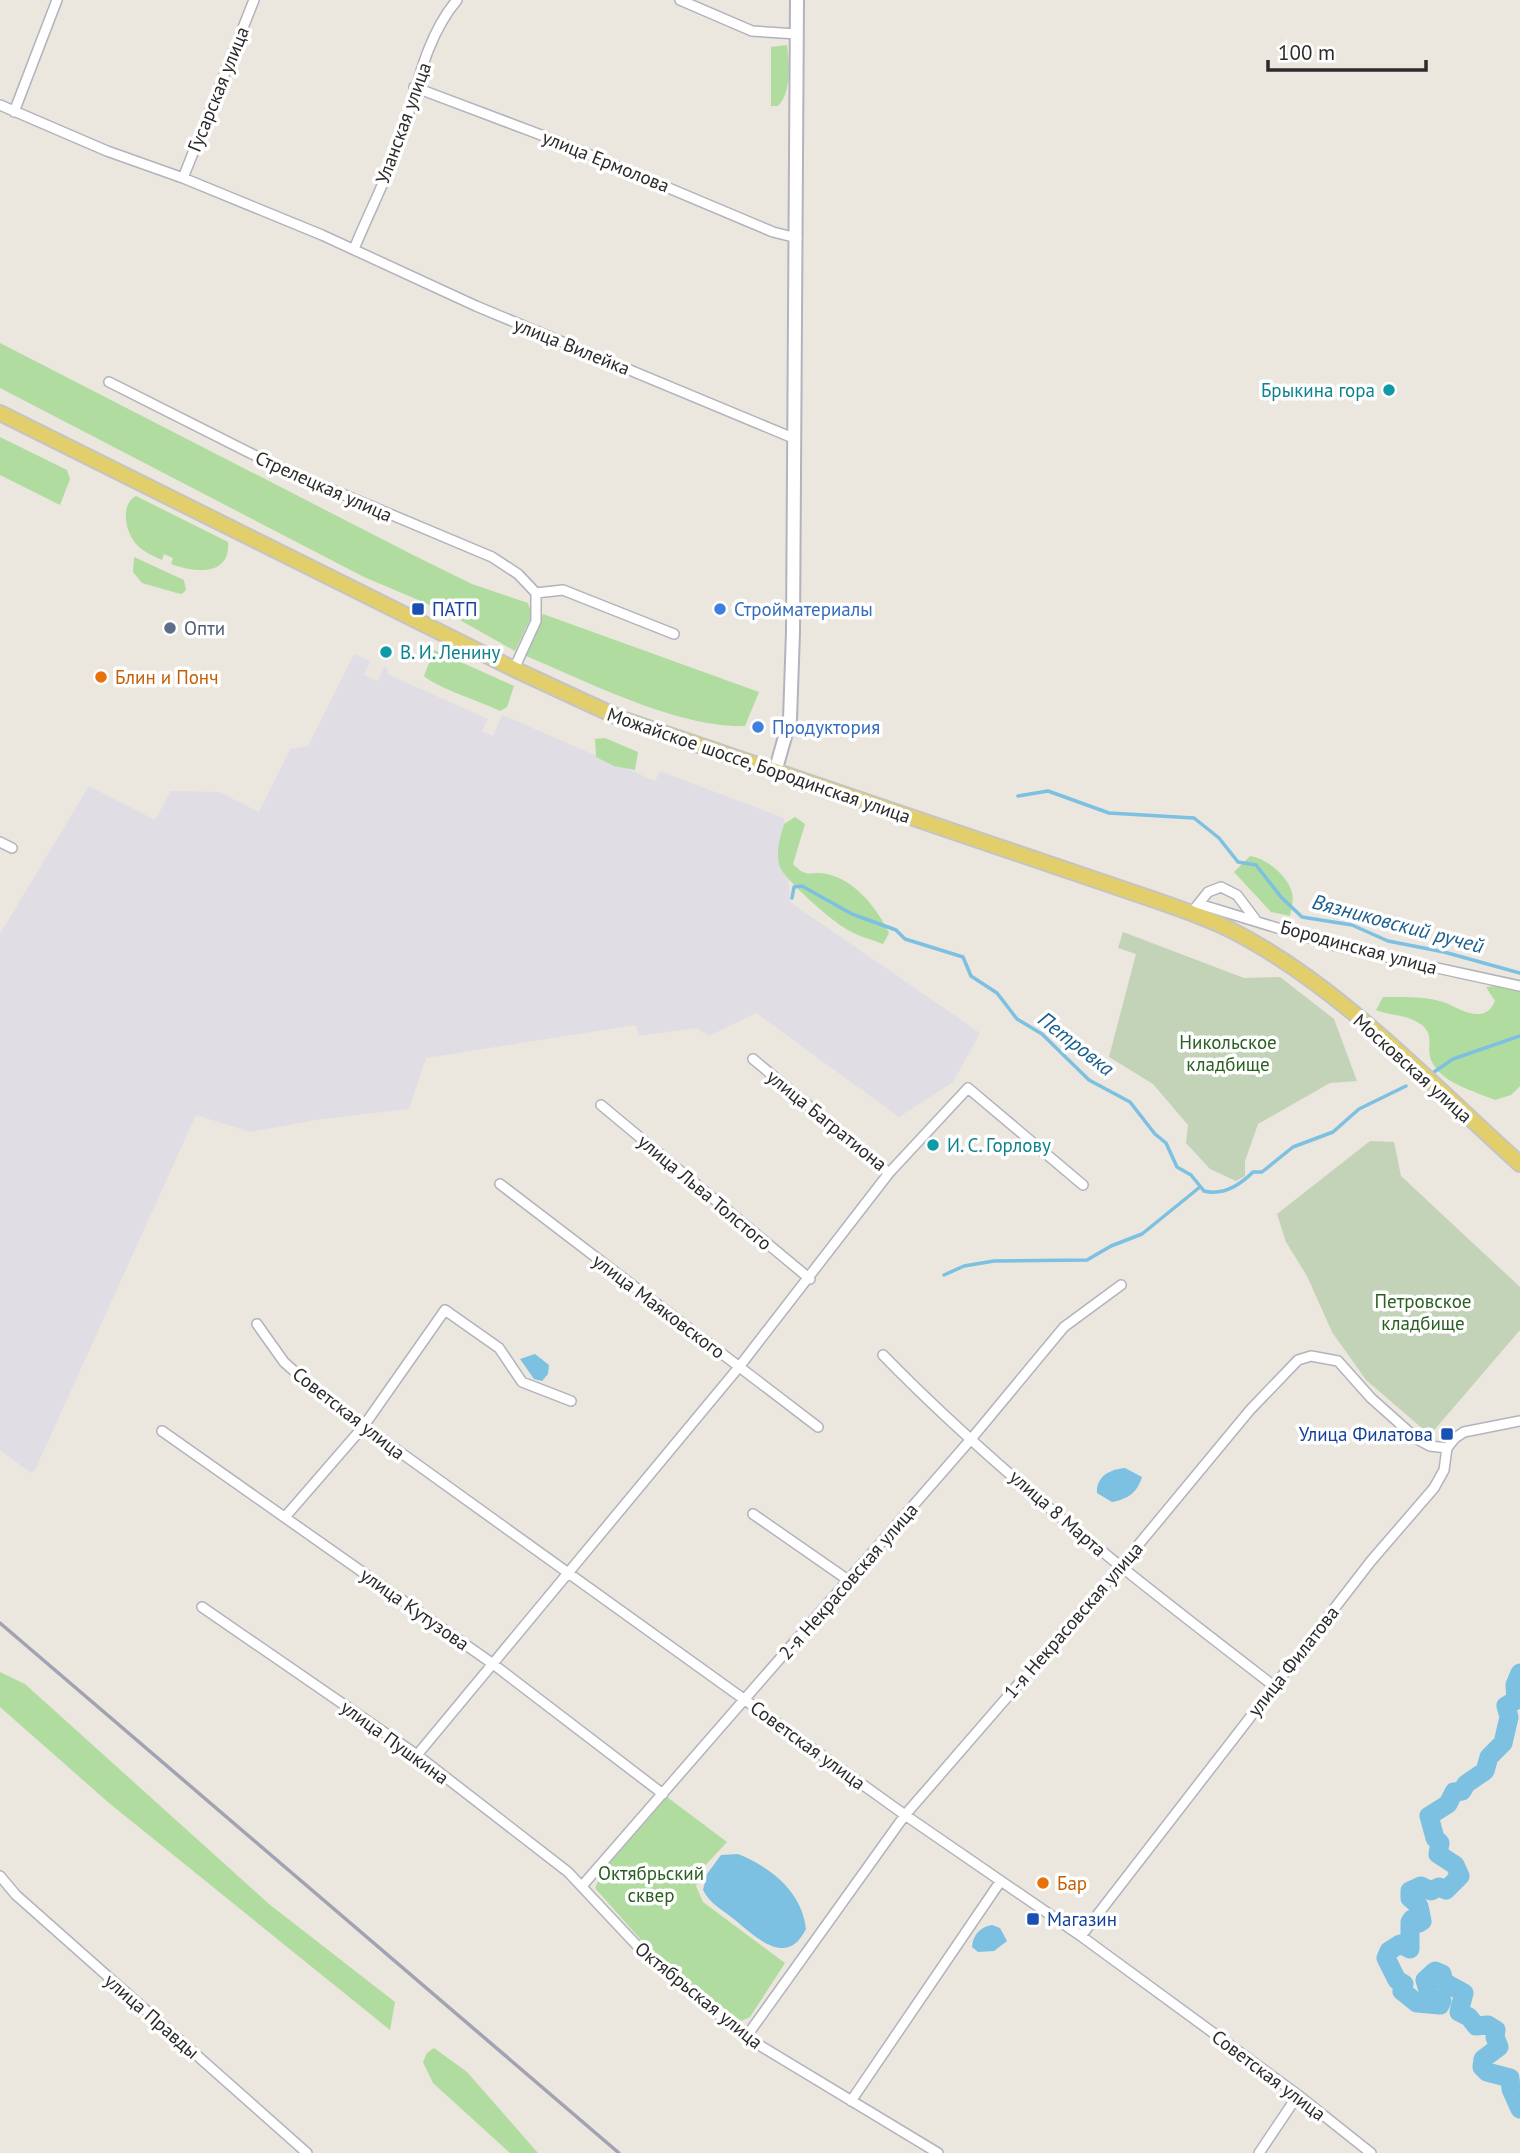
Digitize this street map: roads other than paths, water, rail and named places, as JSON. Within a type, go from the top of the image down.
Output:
[{"type":"main road","name":"Можайское шоссе, Бородинская улица","points":[[0,413],[514,669],[622,719],[775,772],[1196,909],[1303,974]]},
{"type":"main road","name":"Московская улица","points":[[1303,974],[1520,1164]]},
{"type":"street","points":[[15,112],[57,0]]},
{"type":"street","name":"Гусарская улица","points":[[183,178],[254,0]]},
{"type":"street","name":"Уланская улица","points":[[354,249],[404,130],[414,86],[447,11],[457,0]]},
{"type":"street","points":[[680,0],[752,31],[797,34]]},
{"type":"street","points":[[775,772],[789,726],[791,703],[797,0]]},
{"type":"street","name":"улица Ермолова","points":[[414,86],[633,172],[773,232],[797,238]]},
{"type":"street","points":[[0,105],[107,151],[183,178]]},
{"type":"street","name":"улица Вилейка","points":[[183,178],[354,249],[476,306],[793,438]]},
{"type":"street","name":"Стрелецкая улица","points":[[109,382],[278,467],[492,557],[518,574],[536,593]]},
{"type":"street","points":[[514,669],[536,621],[536,593],[563,590],[674,634]]},
{"type":"street","points":[[0,842],[12,848]]},
{"type":"street","points":[[1196,909],[1212,888],[1226,888],[1237,895],[1255,919]]},
{"type":"street","name":"Бородинская улица","points":[[1196,909],[1255,919],[1336,946],[1520,986]]},
{"type":"street","name":"улица Багратиона","points":[[753,1059],[889,1174],[968,1088],[1083,1185]]},
{"type":"street","name":"улица Льва Толстого","points":[[601,1105],[810,1279]]},
{"type":"street","points":[[417,1755],[739,1367],[889,1174]]},
{"type":"street","name":"улица Маяковского","points":[[500,1184],[818,1427]]},
{"type":"street","name":"2-я Некрасовская улица","points":[[582,1886],[972,1438],[1064,1327],[1121,1286]]},
{"type":"street","points":[[285,1517],[363,1427],[445,1310],[499,1348],[522,1382],[571,1401]]},
{"type":"street","name":"Советская улица","points":[[257,1324],[284,1362],[322,1396],[363,1427],[905,1815],[1081,1936],[1298,2095],[1371,2153]]},
{"type":"street","name":"улица 8 Марта","points":[[883,1355],[932,1405],[1120,1567],[1274,1686]]},
{"type":"street","name":"1-я Некрасовская улица","points":[[746,2037],[905,1815],[1120,1567],[1250,1410],[1298,1360],[1311,1356],[1338,1360],[1371,1398],[1417,1439],[1430,1446],[1447,1448]]},
{"type":"street","points":[[1447,1448],[1464,1432],[1520,1421]]},
{"type":"street","name":"улица Кутузова","points":[[163,1431],[493,1664],[663,1794]]},
{"type":"street","name":"улица Филатова","points":[[1081,1936],[1371,1561],[1433,1488],[1444,1470],[1447,1448]]},
{"type":"street","points":[[753,1514],[848,1580]]},
{"type":"street","name":"улица Пушкина","points":[[202,1607],[417,1755],[582,1886]]},
{"type":"street","name":"улица Правды","points":[[0,1876],[16,1895],[307,2153]]},
{"type":"street","points":[[850,2101],[1000,1881]]},
{"type":"street","name":"Октябрьская улица","points":[[582,1886],[644,1954],[746,2037],[938,2153]]},
{"type":"street","points":[[1259,2153],[1298,2095]]},
{"type":"water","points":[[535,1354],[549,1365],[548,1374],[542,1381],[534,1379],[520,1359]]},
{"type":"water","points":[[1125,1468],[1142,1477],[1131,1494],[1112,1502],[1097,1493],[1099,1482],[1105,1475]]},
{"type":"water","points":[[738,1854],[773,1873],[798,1903],[806,1929],[790,1947],[781,1948],[762,1941],[713,1903],[703,1890],[707,1874],[721,1855]]},
{"type":"water","points":[[992,1925],[1000,1928],[1007,1941],[994,1951],[978,1952],[972,1947],[976,1935]]},
{"type":"waterway","name":"Вязниковский ручей","points":[[1018,796],[1048,791],[1109,813],[1194,818],[1219,838],[1238,862],[1256,865],[1281,897],[1302,917],[1352,925],[1388,941],[1444,952],[1520,973]]},
{"type":"waterway","name":"Петровка","points":[[792,898],[794,887],[802,886],[852,914],[896,930],[905,939],[963,957],[971,976],[997,993],[1017,1019],[1042,1034],[1089,1080],[1130,1102],[1155,1134],[1166,1143],[1177,1167],[1191,1175],[1204,1191],[1225,1191],[1253,1172],[1262,1172],[1293,1147],[1333,1132],[1359,1109],[1406,1086]]},
{"type":"waterway","name":"Петровка","points":[[1434,1072],[1453,1059],[1520,1036]]},
{"type":"waterway","points":[[944,1275],[964,1266],[994,1261],[1087,1260],[1111,1246],[1142,1234],[1200,1187]]},
{"type":"waterway","points":[[1520,1673],[1515,1685],[1516,1700],[1506,1706],[1509,1717],[1503,1743],[1489,1757],[1485,1771],[1466,1784],[1462,1791],[1454,1792],[1448,1804],[1429,1816],[1435,1838],[1440,1843],[1438,1854],[1455,1865],[1460,1876],[1446,1890],[1439,1887],[1431,1891],[1421,1886],[1410,1891],[1410,1898],[1419,1906],[1422,1921],[1419,1923],[1412,1919],[1410,1922],[1410,1949],[1400,1944],[1389,1951],[1386,1958],[1397,1980],[1404,1984],[1402,1991],[1417,2003],[1440,2005],[1442,2001],[1430,1997],[1425,1980],[1435,1971],[1442,1974],[1444,1982],[1464,1993],[1459,2012],[1469,2017],[1476,2026],[1488,2025],[1496,2030],[1495,2037],[1499,2047],[1483,2059],[1482,2067],[1487,2072],[1510,2078],[1511,2089],[1520,2109]]},
{"type":"railway","points":[[0,1623],[619,2153]]},
{"type":"place","name":"Брыкина гора","points":[[1389,390]]},
{"type":"place","name":"ПАТП","points":[[418,609]]},
{"type":"place","name":"Стройматериалы","points":[[720,609]]},
{"type":"place","name":"Опти","points":[[170,628]]},
{"type":"place","name":"В. И. Ленину","points":[[386,652]]},
{"type":"place","name":"Блин и Понч","points":[[101,677]]},
{"type":"place","name":"Продуктория","points":[[758,727]]},
{"type":"place","name":"И. С. Горлову","points":[[933,1145]]},
{"type":"place","name":"Улица Филатова","points":[[1447,1434]]},
{"type":"place","name":"Бар","points":[[1043,1883]]},
{"type":"place","name":"Магазин","points":[[1033,1919]]},
{"type":"park label","name":"Никольское кладбище","points":[[1228,1053]]},
{"type":"park label","name":"Петровское кладбище","points":[[1423,1312]]},
{"type":"park label","name":"Октябрьский сквер","points":[[651,1884]]}]
